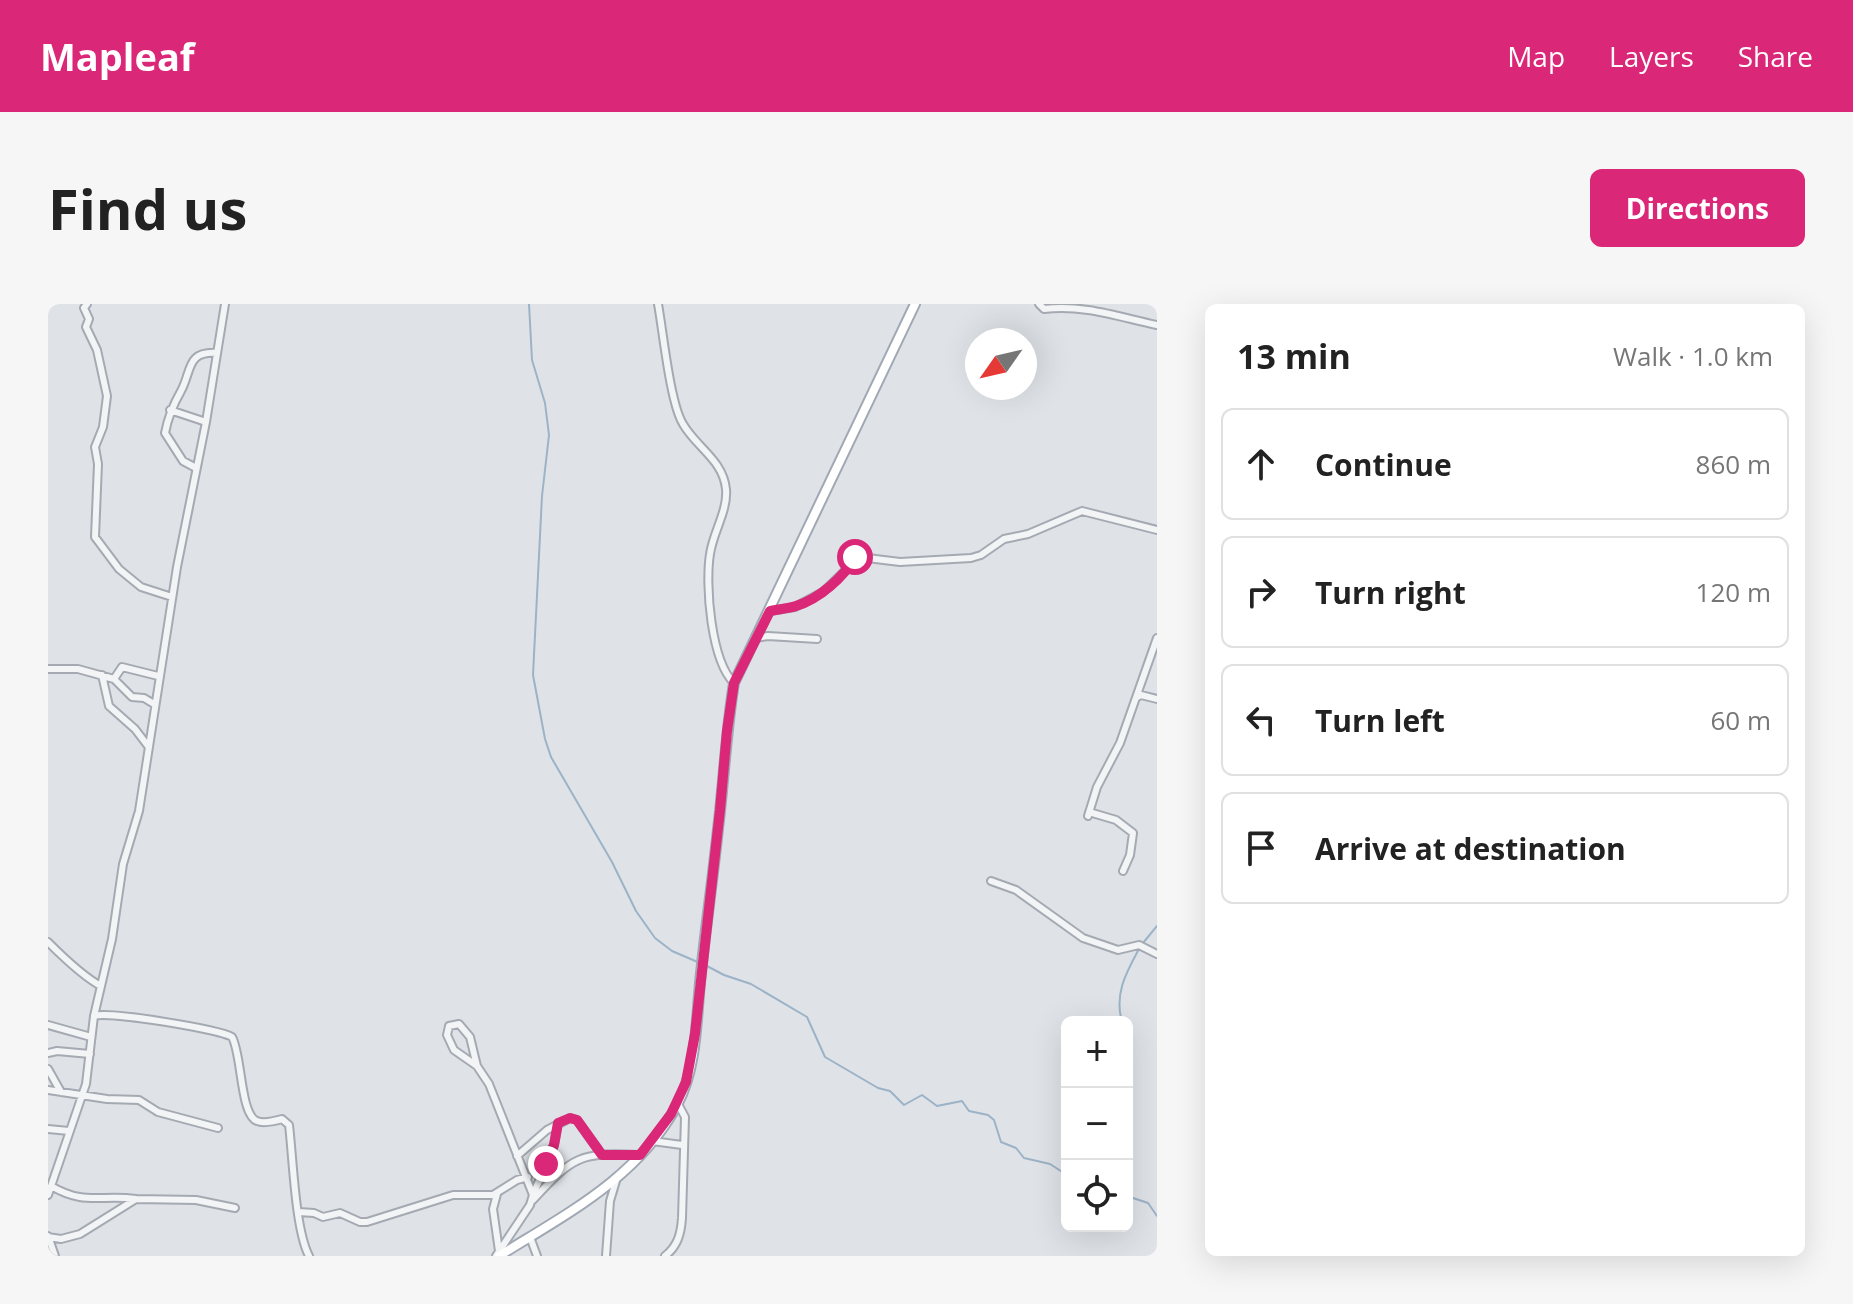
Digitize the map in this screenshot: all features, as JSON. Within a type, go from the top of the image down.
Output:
[{"type":"main road","points":[[498,1254],[595,1197],[640,1155],[678,1104],[686,1082],[695,1034],[734,683],[915,304]]},
{"type":"street","points":[[87,304],[84,307],[89,319],[86,327],[97,350],[107,396],[103,427],[95,447],[98,481],[95,537],[123,573],[141,587],[172,597]]},
{"type":"street","points":[[48,1195],[83,1094],[94,1016],[112,939],[123,864],[139,811],[158,676],[225,304]]},
{"type":"street","points":[[658,304],[681,422],[722,472],[725,483],[725,502],[710,553],[708,578],[719,654],[726,674],[734,683]]},
{"type":"street","points":[[1039,304],[1044,309],[1086,309],[1157,325]]},
{"type":"street","points":[[196,468],[186,464],[166,438],[170,410],[182,391],[190,364],[205,353],[217,353]]},
{"type":"street","points":[[170,410],[206,422]]},
{"type":"street","points":[[770,611],[795,607],[823,592],[859,557],[900,562],[971,558],[1004,539],[1028,534],[1082,511],[1157,530]]},
{"type":"street","points":[[756,638],[817,639]]},
{"type":"street","points":[[1123,871],[1130,855],[1133,833],[1116,820],[1089,814],[1097,787],[1114,757],[1157,638]]},
{"type":"street","points":[[114,679],[122,667],[158,676]]},
{"type":"street","points":[[48,669],[78,669],[102,675],[114,679],[132,697],[144,698],[154,704]]},
{"type":"street","points":[[102,675],[109,706],[135,729],[148,746]]},
{"type":"street","points":[[1137,697],[1157,699]]},
{"type":"street","points":[[991,881],[1016,890],[1083,938],[1118,950],[1139,945],[1155,951]]},
{"type":"street","points":[[48,942],[69,964],[101,986]]},
{"type":"street","points":[[94,1016],[102,1013],[124,1016],[205,1029],[232,1037],[247,1110],[252,1118],[261,1122],[282,1119],[289,1125],[304,1246],[309,1256]]},
{"type":"street","points":[[477,1066],[454,1050],[447,1035],[449,1026],[459,1024],[467,1031],[477,1066],[502,1113],[528,1177],[533,1198]]},
{"type":"street","points":[[48,1025],[91,1037]]},
{"type":"street","points":[[48,1053],[90,1054]]},
{"type":"street","points":[[48,1069],[61,1092]]},
{"type":"street","points":[[48,1090],[139,1100],[158,1112],[218,1128]]},
{"type":"street","points":[[665,1256],[674,1247],[681,1231],[684,1114],[678,1104]]},
{"type":"street","points":[[517,1156],[558,1123],[570,1118],[577,1120],[602,1155]]},
{"type":"street","points":[[498,1254],[533,1198],[554,1145],[558,1123]]},
{"type":"street","points":[[48,1129],[69,1131]]},
{"type":"street","points":[[652,1141],[682,1145]]},
{"type":"street","points":[[533,1198],[580,1158],[640,1155]]},
{"type":"street","points":[[299,1212],[323,1217],[340,1213],[360,1222],[461,1193],[482,1196],[497,1194],[517,1180],[528,1177]]},
{"type":"street","points":[[606,1256],[610,1201],[616,1179]]},
{"type":"street","points":[[51,1186],[75,1198],[101,1199],[111,1196],[196,1200],[235,1208]]},
{"type":"street","points":[[497,1194],[493,1209],[498,1254]]},
{"type":"street","points":[[48,1236],[61,1239],[80,1234],[136,1199]]},
{"type":"street","points":[[48,1236],[55,1256]]},
{"type":"street","points":[[530,1237],[537,1256]]},
{"type":"waterway","points":[[529,304],[532,360],[545,403],[549,435],[542,496],[533,675],[545,739],[551,757],[612,862],[636,911],[655,938],[672,951],[700,963]]},
{"type":"waterway","points":[[1143,943],[1157,926]]},
{"type":"waterway","points":[[1121,1016],[1120,993],[1139,949]]},
{"type":"waterway","points":[[705,965],[751,984],[807,1017],[825,1057],[878,1088],[890,1091],[904,1105],[922,1095],[937,1106],[962,1101],[969,1111],[988,1115],[994,1120],[1001,1142],[1016,1148],[1024,1158],[1050,1164],[1061,1171]]},
{"type":"waterway","points":[[1133,1198],[1148,1203],[1157,1216]]},
{"type":"route","points":[[546,1164],[558,1123],[565,1119],[577,1120],[602,1155],[640,1155],[678,1104],[686,1082],[695,1034],[734,683],[770,611],[795,607],[823,592],[851,566],[855,557]]}]
